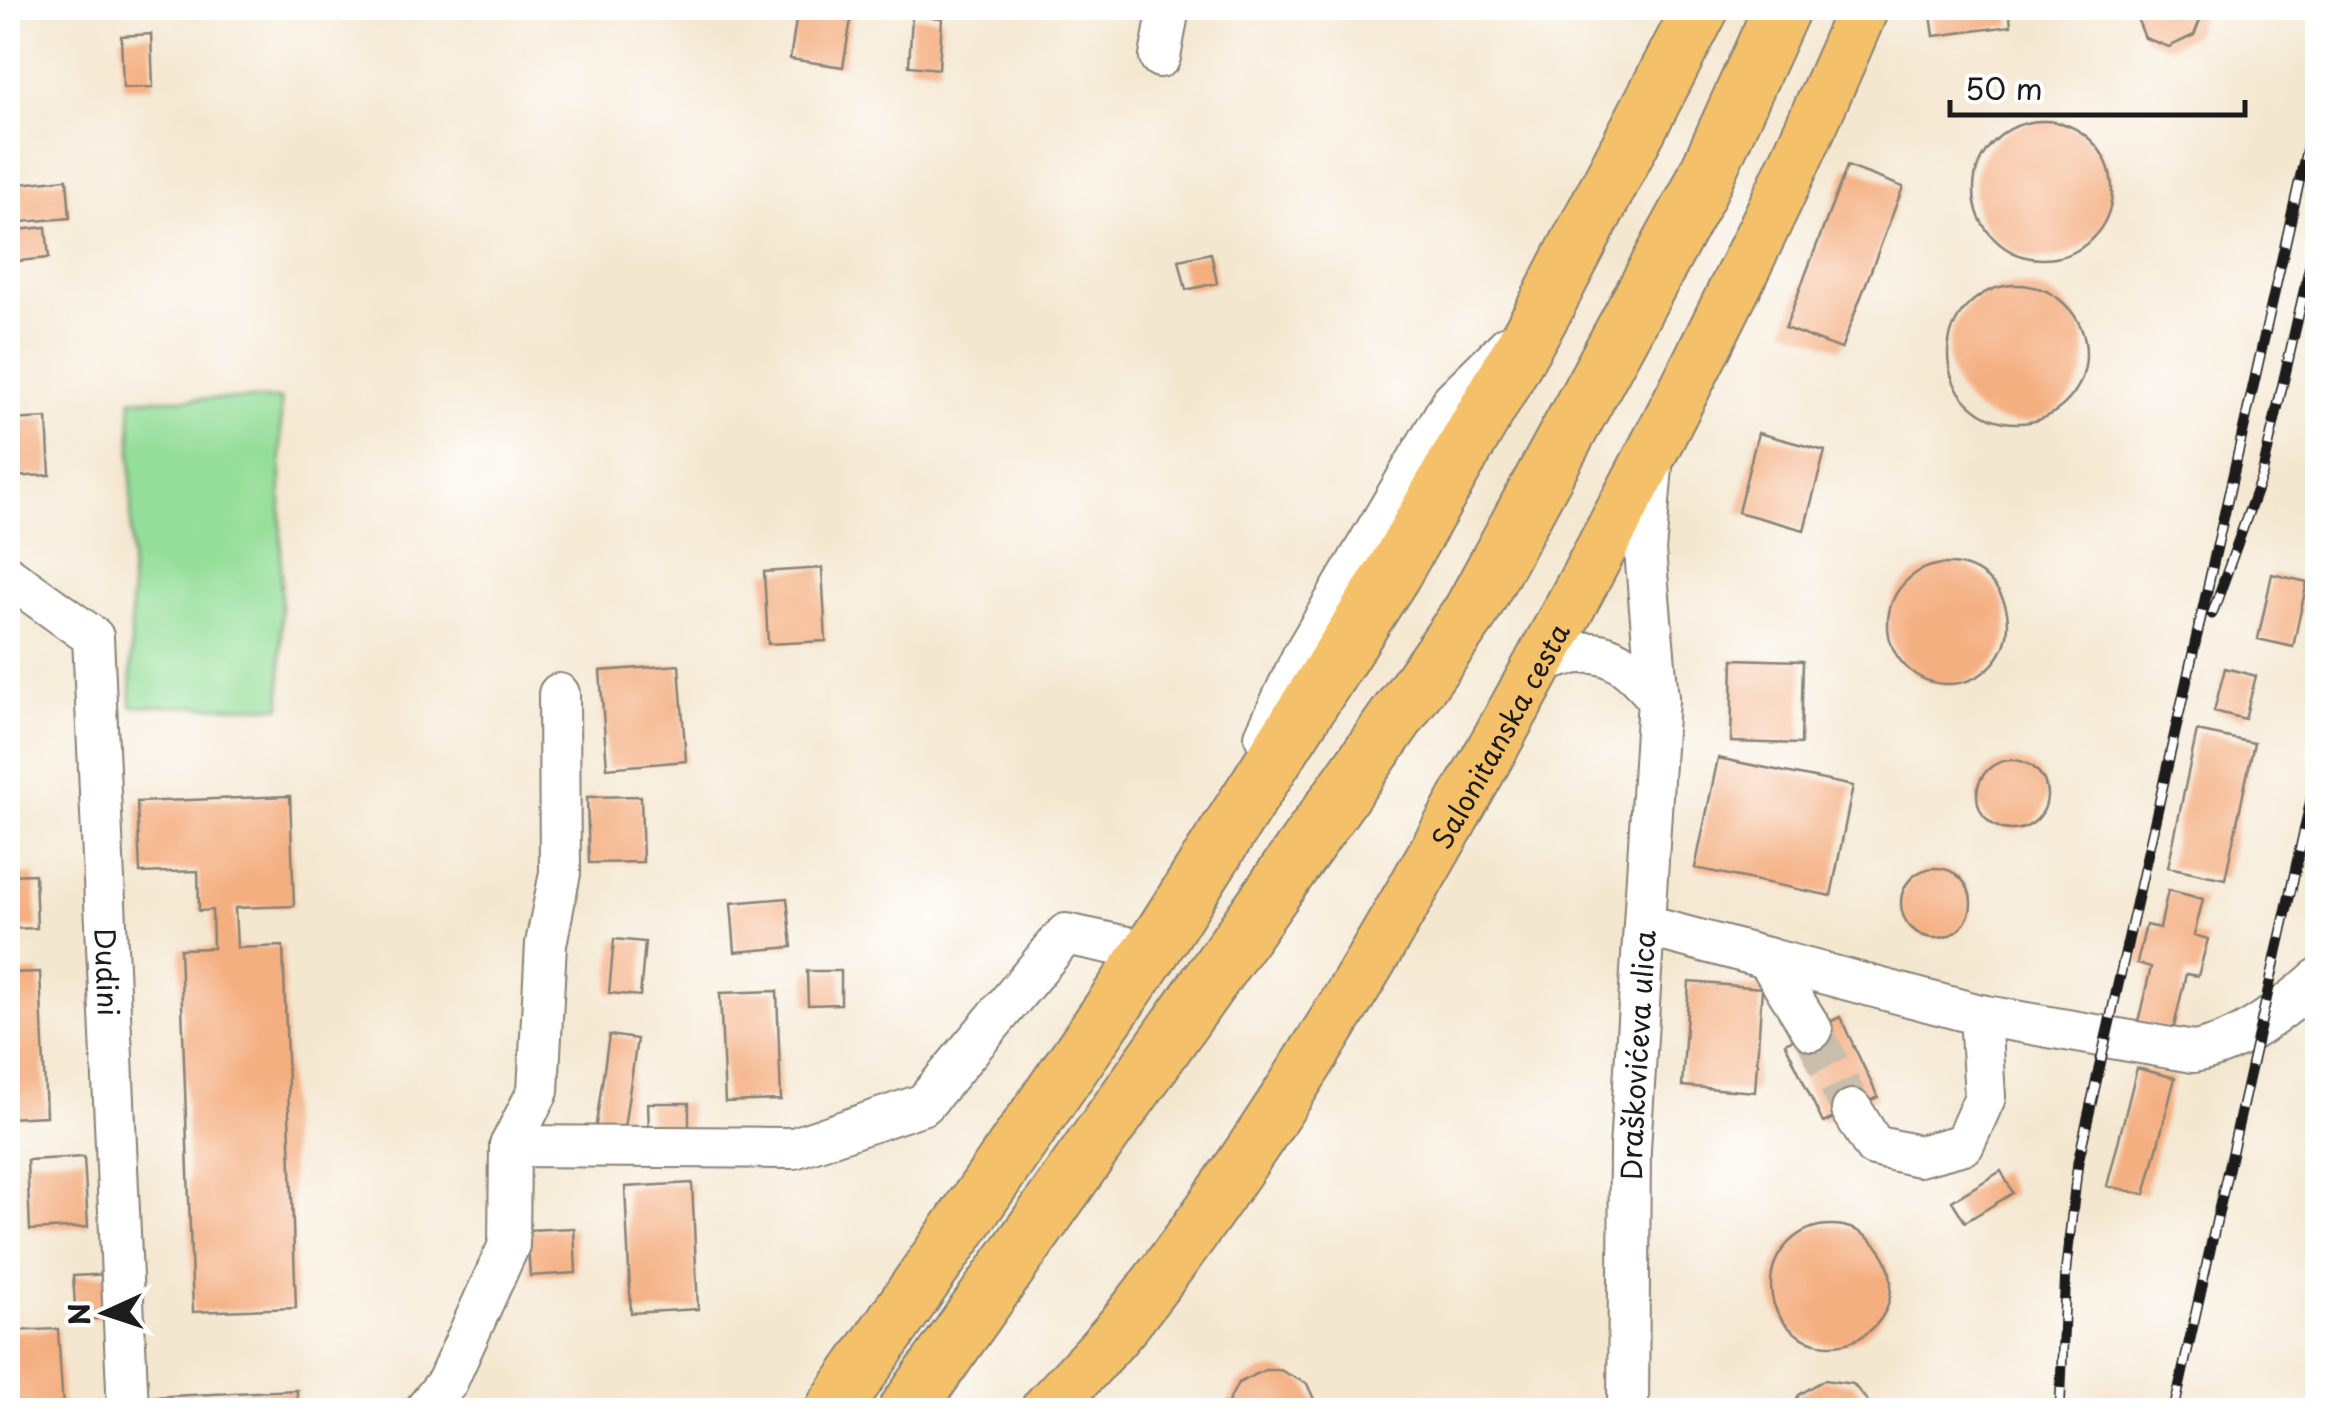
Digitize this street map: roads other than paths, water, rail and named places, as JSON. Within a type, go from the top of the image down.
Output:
[{"type":"highway","points":[[833,1410],[1152,952],[1392,576],[1542,312],[1702,8]]},
{"type":"highway","points":[[907,1410],[1470,613],[1697,195],[1782,8]]},
{"type":"main road","name":"Salonitanska cesta","points":[[1046,1410],[1132,1314],[1320,1046],[1430,862],[1654,451],[1814,124],[1863,8]]},
{"type":"street","points":[[1160,58],[1169,8]]},
{"type":"street","name":"Draškovićeva ulica","points":[[1628,1410],[1630,1149],[1658,700],[1645,551],[1654,451]]},
{"type":"street","name":"Dudini","points":[[8,576],[93,637],[128,1410]]},
{"type":"street","points":[[1539,664],[1570,652],[1596,652],[1627,663],[1658,700]]},
{"type":"street","points":[[426,1410],[447,1382],[509,1245],[510,1146],[538,1092],[546,944],[560,872],[559,694]]},
{"type":"street","points":[[1646,926],[1980,1014],[2193,1052],[2223,1047],[2260,1025],[2318,978]]},
{"type":"street","points":[[510,1146],[794,1148],[924,1104],[1066,934],[1152,952]]},
{"type":"street","points":[[1768,958],[1812,1030]]},
{"type":"street","points":[[1852,1110],[1874,1146],[1919,1156],[1964,1144],[1985,1097],[1980,1014]]},
{"type":"tunnel","points":[[1812,1030],[1852,1110]]},
{"type":"railway","points":[[2060,1410],[2066,1267],[2078,1162],[2318,99]]},
{"type":"railway","points":[[2212,614],[2262,475],[2318,230]]},
{"type":"railway","points":[[2174,1410],[2318,769]]}]
